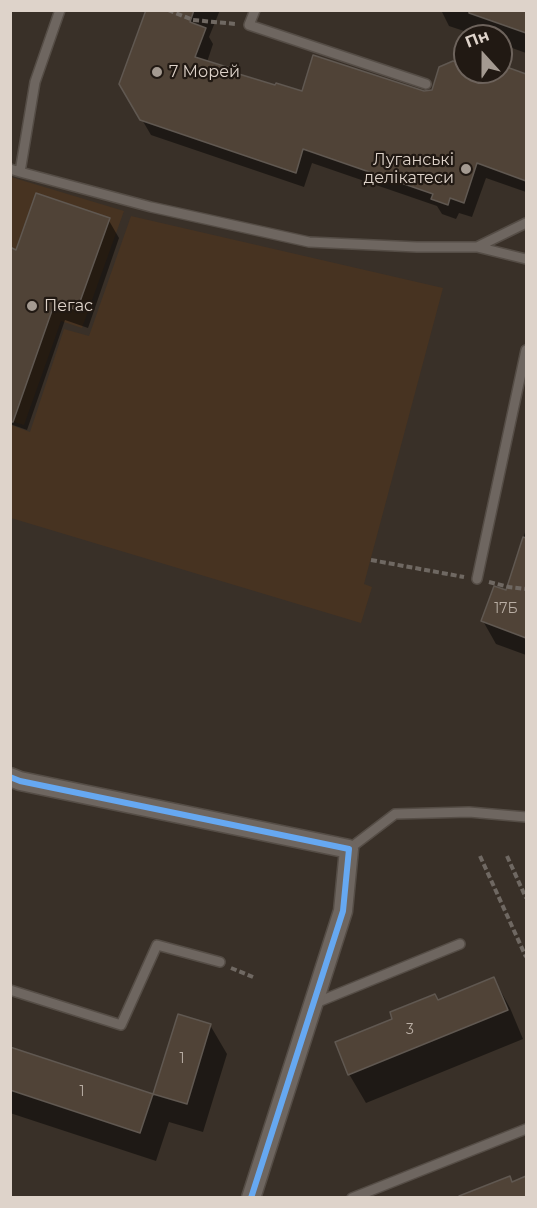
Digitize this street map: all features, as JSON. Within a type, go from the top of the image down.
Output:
[{"type":"street","points":[[10,777],[20,781],[349,849],[343,911],[251,1197]]},
{"type":"lane","points":[[60,10],[35,82],[15,170],[151,207],[309,242],[477,247],[526,259]]},
{"type":"lane","points":[[255,10],[249,25],[426,84]]},
{"type":"lane","points":[[477,247],[526,223]]},
{"type":"lane","points":[[477,579],[526,350]]},
{"type":"lane","points":[[349,849],[394,814],[469,812],[526,817]]},
{"type":"lane","points":[[313,1004],[460,944]]},
{"type":"lane","points":[[10,990],[121,1025],[157,945],[220,962]]},
{"type":"lane","points":[[352,1197],[526,1129]]},
{"type":"path","points":[[168,10],[193,20],[249,25]]},
{"type":"path","points":[[372,560],[526,589]]},
{"type":"path","points":[[480,856],[526,957]]},
{"type":"path","points":[[507,856],[526,898]]},
{"type":"path","points":[[220,962],[253,977]]},
{"type":"shaded area","name":"Пегас","points":[[11,177],[124,211],[82,328],[61,321],[24,425],[11,421]]},
{"type":"shaded area","points":[[131,216],[443,288],[364,584],[372,587],[361,623],[11,518],[11,425],[30,432],[64,329],[89,336]]},
{"type":"building","points":[[146,10],[194,10],[190,22],[206,28],[195,57],[230,68],[229,71],[302,91],[313,55],[424,91],[432,90],[439,67],[453,61],[453,84],[513,84],[513,69],[526,74],[526,181],[477,163],[464,203],[450,198],[448,205],[431,199],[433,194],[303,149],[296,173],[140,120],[119,84]]},
{"type":"building","points":[[469,10],[526,10],[526,33],[513,28],[513,24],[500,24],[469,13]]},
{"type":"building","name":"Пегас","points":[[36,193],[110,218],[77,310],[55,302],[13,422],[10,422],[10,247],[16,250]]},
{"type":"building","points":[[523,537],[526,538],[526,638],[481,621],[494,586],[506,590]]},
{"type":"building","points":[[494,977],[508,1010],[348,1075],[335,1042],[392,1019],[390,1012],[435,994],[438,1000]]},
{"type":"building","points":[[178,1014],[211,1024],[187,1104],[153,1094]]},
{"type":"building","points":[[10,1047],[153,1094],[140,1133],[10,1090]]},
{"type":"building","points":[[510,1176],[512,1182],[526,1176],[526,1197],[459,1196]]},
{"type":"cycle path","points":[[10,777],[20,781],[349,849],[343,911],[251,1198]]},
{"type":"place","name":"7 Морей","points":[[157,72]]},
{"type":"place","name":"Луганські делікатеси","points":[[466,169]]},
{"type":"place","name":"Пегас","points":[[32,306]]}]
